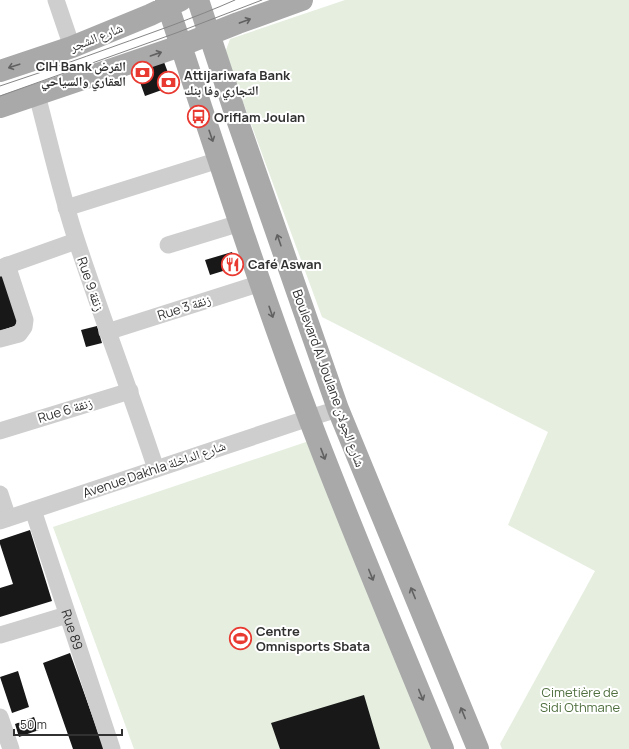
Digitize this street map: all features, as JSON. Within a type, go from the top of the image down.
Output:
[{"type":"main road","name":"Boulevard Al Joulane شارع الجولان","points":[[198,0],[208,35],[338,409],[478,749]]},
{"type":"main road","points":[[0,107],[180,46],[302,0]]},
{"type":"main road","name":"شارع الشجر","points":[[0,71],[72,47],[150,16],[172,2]]},
{"type":"main road","points":[[172,2],[180,46],[240,223],[309,418],[348,518],[443,749]]},
{"type":"main road","points":[[348,518],[378,508]]},
{"type":"street","points":[[56,0],[72,47]]},
{"type":"street","name":"Rue 9 زنقة","points":[[38,95],[66,208],[76,241],[107,332],[130,391],[156,469]]},
{"type":"street","points":[[66,208],[219,160]]},
{"type":"street","points":[[168,245],[240,223]]},
{"type":"street","points":[[0,339],[20,334],[24,327],[25,320],[4,266],[76,241]]},
{"type":"street","name":"Rue 3 زنقة","points":[[107,332],[261,283]]},
{"type":"street","name":"Rue 6 زنقة","points":[[0,431],[130,391]]},
{"type":"street","name":"Avenue Dakhla شارع الداخلة","points":[[4,520],[338,409]]},
{"type":"street","points":[[0,494],[4,520]]},
{"type":"street","name":"Rue 89","points":[[33,510],[66,615],[112,749]]},
{"type":"street","points":[[0,635],[66,615]]},
{"type":"street","points":[[0,717],[11,749]]},
{"type":"green space","name":"Cimetière de Sidi Othmane","points":[[345,0],[629,0],[629,749],[502,749],[500,744],[595,571],[508,525],[548,432],[322,317],[225,53],[230,39]]},
{"type":"green space","name":"Centre Omnisports Sbata","points":[[309,441],[434,749],[134,749],[53,527]]},
{"type":"building","points":[[164,62],[173,86],[145,96],[136,71]]},
{"type":"building","points":[[232,252],[236,267],[210,275],[205,260]]},
{"type":"building","points":[[1,272],[20,324],[0,331],[0,273]]},
{"type":"building","points":[[97,326],[102,343],[86,347],[81,330]]},
{"type":"building","points":[[30,530],[52,601],[0,617],[0,588],[13,584],[0,540]]},
{"type":"building","points":[[70,653],[104,749],[73,749],[43,663]]},
{"type":"building","points":[[18,671],[29,707],[12,713],[0,677]]},
{"type":"building","points":[[364,695],[380,749],[280,749],[271,723]]},
{"type":"building","points":[[34,717],[39,730],[19,737],[15,724]]},
{"type":"tram line","points":[[0,86],[173,25],[235,0]]},
{"type":"tram line","points":[[0,96],[176,33],[262,0]]},
{"type":"place","name":"CIH Bank القرض العقاري والسياحي","points":[[142,73]]},
{"type":"place","name":"Attijariwafa Bank التجاري وفا بنك","points":[[168,82]]},
{"type":"place","name":"Oriflam Joulan","points":[[199,117]]},
{"type":"place","name":"Café Aswan","points":[[232,264]]},
{"type":"place","name":"Centre Omnisports Sbata","points":[[241,638]]}]
